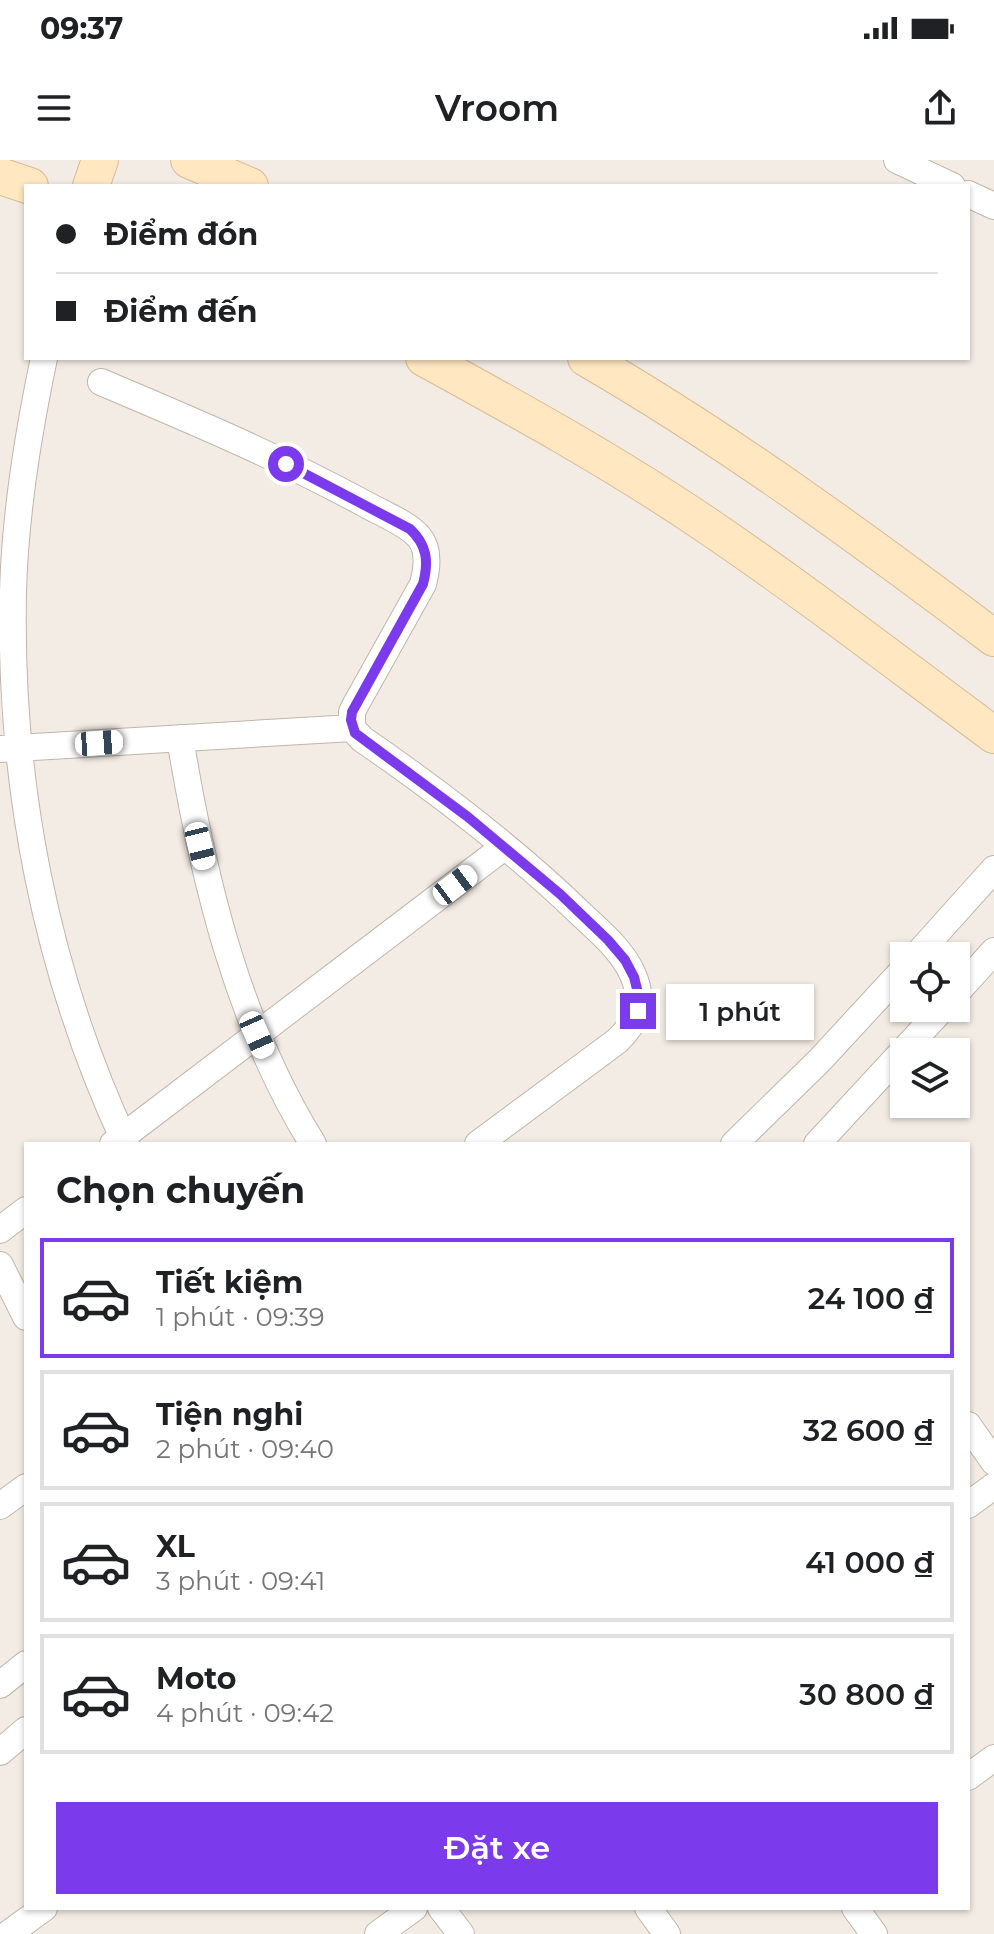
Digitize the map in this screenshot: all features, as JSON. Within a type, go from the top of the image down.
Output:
[{"type":"street","points":[[92,184],[100,160]]},
{"type":"street","points":[[189,160],[245,184]]},
{"type":"street","points":[[897,160],[948,184]]},
{"type":"street","points":[[0,176],[24,184]]},
{"type":"street","points":[[970,195],[994,206]]},
{"type":"street","points":[[44,360],[26,463],[13,589],[9,749],[62,978],[120,1142],[504,847]]},
{"type":"street","points":[[428,360],[597,456],[704,523],[994,735]]},
{"type":"street","points":[[589,360],[650,395],[760,468],[994,638]]},
{"type":"street","points":[[101,382],[183,416],[326,484],[410,529],[420,538],[426,552],[427,568],[423,584],[352,712],[352,728],[560,894],[625,960],[638,993],[638,1011],[631,1028],[481,1142]]},
{"type":"street","points":[[9,749],[352,728]]},
{"type":"street","points":[[180,738],[211,889],[257,1035],[312,1142]]},
{"type":"street","points":[[929,942],[994,869]]},
{"type":"street","points":[[970,978],[994,951]]},
{"type":"street","points":[[736,1142],[820,1060],[890,984]]},
{"type":"street","points":[[819,1142],[930,1022]]},
{"type":"street","points":[[0,1230],[24,1212]]},
{"type":"street","points":[[0,1265],[24,1313]]},
{"type":"street","points":[[970,1428],[994,1462]]},
{"type":"street","points":[[970,1504],[994,1486]]},
{"type":"street","points":[[0,1506],[24,1488]]},
{"type":"street","points":[[0,1685],[24,1666]]},
{"type":"street","points":[[0,1752],[24,1732]]},
{"type":"street","points":[[970,1776],[994,1758]]},
{"type":"street","points":[[0,1926],[7,1934],[41,1910]]},
{"type":"street","points":[[378,1934],[411,1910]]},
{"type":"street","points":[[443,1910],[461,1934]]},
{"type":"street","points":[[649,1910],[667,1934]]},
{"type":"street","points":[[856,1910],[874,1934]]},
{"type":"route","points":[[286,464],[410,529],[420,538],[426,552],[427,568],[423,584],[352,712],[355,733],[468,817],[560,894],[608,940],[625,960],[634,977],[638,1011]]}]
